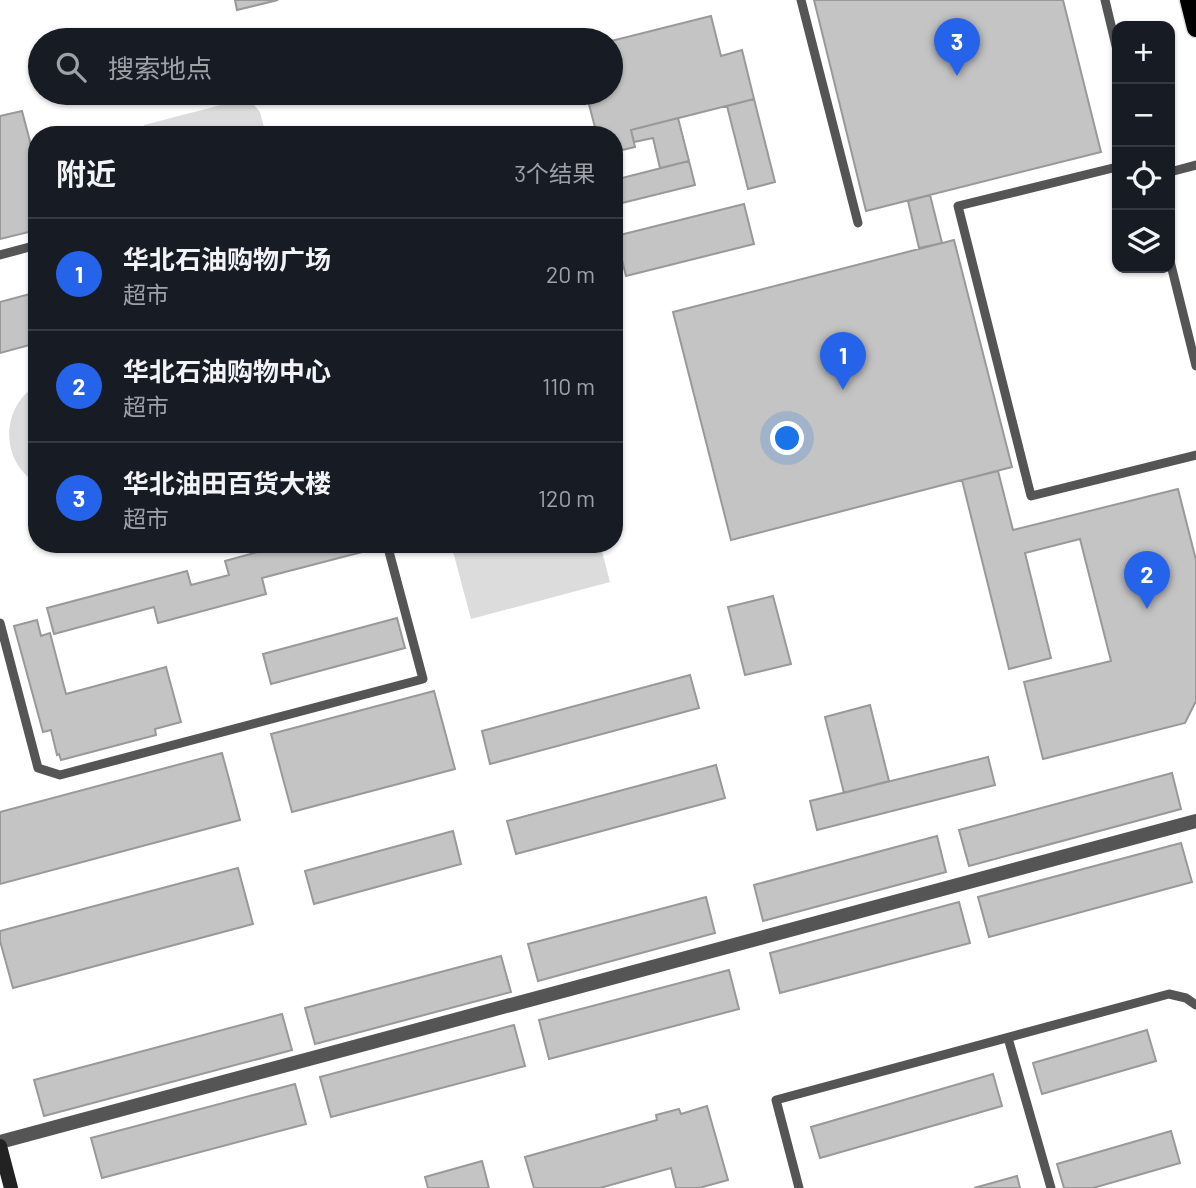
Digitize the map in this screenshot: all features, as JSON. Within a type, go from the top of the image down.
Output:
[{"type":"main road","points":[[1189,0],[1196,28]]},
{"type":"main road","points":[[0,1144],[11,1188]]},
{"type":"street","points":[[0,1144],[1196,821]]},
{"type":"lane","points":[[801,0],[858,223]]},
{"type":"lane","points":[[1105,0],[1112,29]]},
{"type":"lane","points":[[1175,171],[1196,165]]},
{"type":"lane","points":[[1112,168],[958,206],[1031,496],[1196,455]]},
{"type":"lane","points":[[0,255],[28,247]]},
{"type":"lane","points":[[1173,273],[1196,366]]},
{"type":"lane","points":[[0,623],[38,768],[60,775],[423,678],[389,553]]},
{"type":"lane","points":[[799,1188],[776,1100],[1169,994],[1186,998],[1196,1005]]},
{"type":"lane","points":[[1008,1038],[1051,1188]]},
{"type":"shaded area","points":[[221,105],[254,105],[260,112],[264,126],[144,126]]},
{"type":"shaded area","points":[[28,392],[28,476],[16,462],[9,434],[16,407]]},
{"type":"shaded area","points":[[453,553],[602,553],[610,582],[471,619]]},
{"type":"building","points":[[235,0],[278,0],[237,10]]},
{"type":"building","points":[[814,0],[1063,0],[1101,152],[866,211]]},
{"type":"building","points":[[711,16],[721,56],[742,50],[754,99],[631,130],[635,147],[623,150],[623,126],[595,126],[589,105],[623,105],[623,38]]},
{"type":"building","points":[[754,99],[775,182],[748,189],[727,106]]},
{"type":"building","points":[[22,111],[28,134],[28,232],[0,239],[0,116]]},
{"type":"building","points":[[678,118],[689,161],[660,168],[653,138],[634,142],[631,130]]},
{"type":"building","points":[[689,161],[695,185],[623,203],[623,178]]},
{"type":"building","points":[[930,195],[942,243],[919,248],[908,201]]},
{"type":"building","points":[[744,204],[754,244],[626,276],[623,264],[623,234]]},
{"type":"building","points":[[954,240],[1012,467],[731,540],[673,312]]},
{"type":"building","points":[[28,294],[28,345],[0,353],[0,302]]},
{"type":"building","points":[[998,471],[1013,530],[1178,489],[1196,560],[1196,701],[1185,723],[1043,759],[1024,682],[1111,661],[1080,539],[1025,553],[1051,658],[1009,669],[962,480]]},
{"type":"building","points":[[254,553],[358,553],[262,578],[266,594],[158,623],[154,607],[54,634],[47,608],[187,571],[191,585],[229,575],[225,561]]},
{"type":"building","points":[[773,596],[791,664],[745,675],[728,607]]},
{"type":"building","points":[[397,618],[405,648],[271,684],[263,654]]},
{"type":"building","points":[[37,620],[41,636],[50,633],[66,694],[166,667],[181,722],[155,729],[156,735],[61,760],[59,754],[57,755],[51,730],[43,732],[14,626]]},
{"type":"building","points":[[690,675],[699,708],[490,764],[482,731]]},
{"type":"building","points":[[434,691],[455,769],[292,812],[271,734]]},
{"type":"building","points":[[870,705],[889,781],[844,793],[825,717]]},
{"type":"building","points":[[222,753],[240,820],[0,884],[0,812]]},
{"type":"building","points":[[988,757],[995,785],[817,830],[810,801]]},
{"type":"building","points":[[716,765],[725,798],[516,854],[507,821]]},
{"type":"building","points":[[1172,773],[1181,809],[969,866],[959,830]]},
{"type":"building","points":[[453,831],[461,864],[314,904],[305,871]]},
{"type":"building","points":[[937,836],[946,872],[763,921],[754,885]]},
{"type":"building","points":[[1181,843],[1192,882],[989,937],[978,897]]},
{"type":"building","points":[[238,868],[253,924],[13,988],[0,941],[0,931]]},
{"type":"building","points":[[706,897],[715,933],[538,981],[528,944]]},
{"type":"building","points":[[959,902],[970,943],[780,993],[770,953]]},
{"type":"building","points":[[501,956],[511,992],[315,1044],[305,1008]]},
{"type":"building","points":[[729,970],[739,1009],[549,1059],[539,1020]]},
{"type":"building","points":[[282,1014],[292,1050],[44,1116],[34,1080]]},
{"type":"building","points":[[514,1025],[525,1066],[331,1117],[320,1077]]},
{"type":"building","points":[[1147,1030],[1156,1061],[1042,1094],[1033,1063]]},
{"type":"building","points":[[993,1074],[1002,1106],[820,1158],[811,1127]]},
{"type":"building","points":[[295,1084],[306,1124],[102,1178],[91,1138]]},
{"type":"building","points":[[707,1106],[728,1180],[699,1188],[676,1188],[671,1168],[600,1188],[534,1188],[525,1157],[657,1120],[656,1115],[679,1109],[681,1114]]},
{"type":"building","points":[[1171,1131],[1180,1163],[1093,1188],[1064,1188],[1057,1164]]},
{"type":"building","points":[[482,1161],[489,1188],[428,1188],[425,1177]]},
{"type":"building","points":[[1017,1176],[1020,1188],[974,1188]]},
{"type":"place","name":"华北油田百货大楼","points":[[957,76]]},
{"type":"place","name":"华北石油购物广场","points":[[843,390]]},
{"type":"place","name":"华北石油购物中心","points":[[1147,609]]}]
